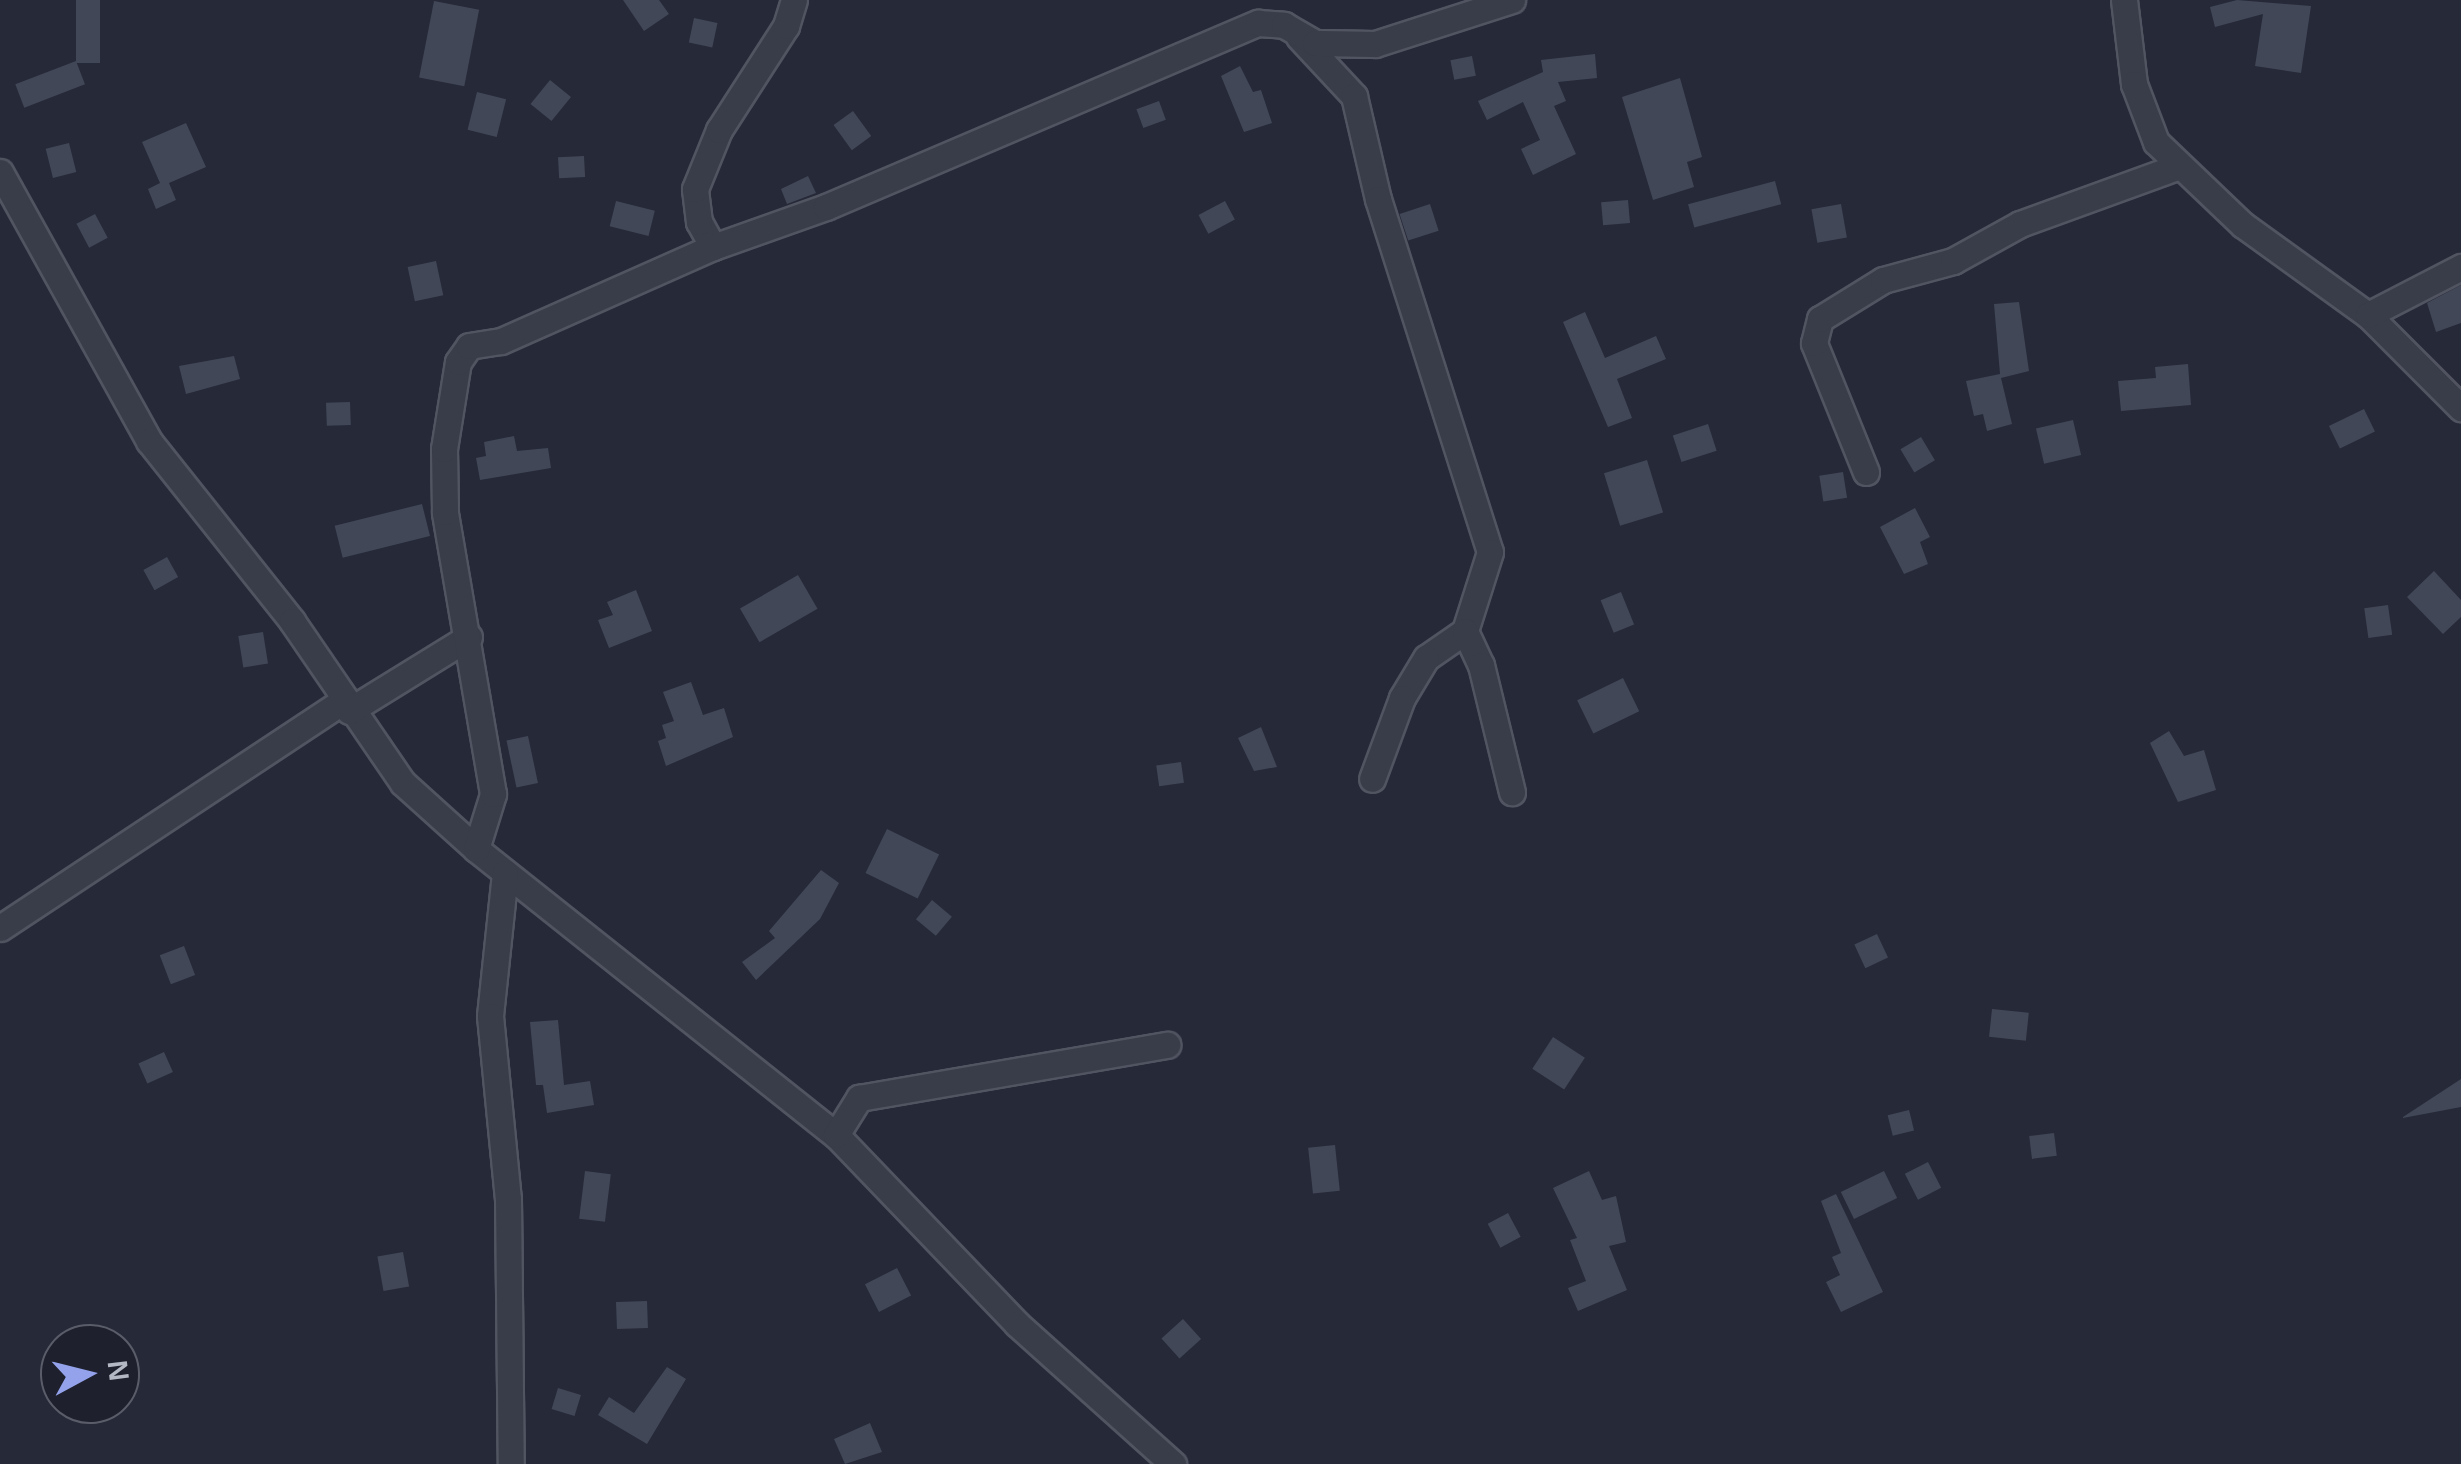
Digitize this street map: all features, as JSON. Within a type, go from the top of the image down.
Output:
[{"type":"street","points":[[712,247],[699,222],[695,189],[719,130],[786,26],[794,0]]},
{"type":"street","points":[[1295,33],[1315,42],[1374,44],[1512,0]]},
{"type":"street","points":[[2124,0],[2143,116],[2180,166],[2243,225],[2368,315],[2461,408]]},
{"type":"street","points":[[476,849],[494,794],[445,512],[444,450],[458,362],[468,346],[500,340],[712,247],[826,207],[1211,39],[1258,23],[1284,25],[1295,33],[1354,96],[1378,200],[1490,552],[1465,631],[1426,658],[1402,698],[1372,779]]},
{"type":"street","points":[[1866,472],[1814,342],[1820,319],[1883,280],[1953,260],[2020,224],[2180,166]]},
{"type":"street","points":[[0,172],[150,441],[292,621],[346,706],[404,783],[505,873],[836,1135],[1017,1324],[1173,1464]]},
{"type":"street","points":[[2368,315],[2461,267]]},
{"type":"street","points":[[1465,631],[1481,665],[1512,792]]},
{"type":"street","points":[[0,928],[346,706],[469,637]]},
{"type":"street","points":[[505,873],[490,1016],[508,1199],[511,1464]]},
{"type":"street","points":[[836,1135],[859,1098],[1167,1045]]},
{"type":"building","points":[[76,0],[100,0],[100,63],[76,63]]},
{"type":"building","points":[[623,0],[659,0],[669,14],[644,31]]},
{"type":"building","points":[[2237,0],[2311,6],[2301,73],[2255,66],[2263,14],[2215,27],[2210,7]]},
{"type":"building","points":[[434,1],[479,10],[464,86],[419,78]]},
{"type":"building","points":[[694,18],[717,23],[712,47],[689,42]]},
{"type":"building","points":[[1595,54],[1597,78],[1558,82],[1566,101],[1554,106],[1576,154],[1533,175],[1521,149],[1540,140],[1523,102],[1487,120],[1478,101],[1543,72],[1541,60]]},
{"type":"building","points":[[1472,56],[1476,76],[1454,80],[1450,60]]},
{"type":"building","points":[[76,61],[85,84],[24,108],[15,84]]},
{"type":"building","points":[[1240,66],[1253,92],[1261,90],[1272,123],[1244,132],[1221,76]]},
{"type":"building","points":[[1680,78],[1702,157],[1687,162],[1694,187],[1653,200],[1622,97]]},
{"type":"building","points":[[550,80],[571,97],[551,121],[530,104]]},
{"type":"building","points":[[477,92],[506,99],[497,137],[468,130]]},
{"type":"building","points":[[1159,101],[1166,120],[1143,128],[1136,109]]},
{"type":"building","points":[[853,111],[871,136],[852,150],[834,125]]},
{"type":"building","points":[[186,123],[206,167],[169,183],[176,200],[156,209],[148,189],[160,183],[142,142]]},
{"type":"building","points":[[69,143],[76,172],[53,178],[46,149]]},
{"type":"building","points":[[584,156],[585,177],[559,178],[558,157]]},
{"type":"building","points":[[808,176],[816,193],[787,204],[781,189]]},
{"type":"building","points":[[1775,181],[1781,204],[1694,227],[1688,204]]},
{"type":"building","points":[[1628,200],[1630,223],[1603,225],[1601,202]]},
{"type":"building","points":[[616,201],[655,211],[649,236],[610,226]]},
{"type":"building","points":[[1225,201],[1235,220],[1208,234],[1199,215]]},
{"type":"building","points":[[1430,204],[1439,231],[1408,241],[1400,214]]},
{"type":"building","points":[[1841,204],[1847,237],[1817,243],[1811,209]]},
{"type":"building","points":[[95,214],[108,238],[89,248],[76,224]]},
{"type":"building","points":[[436,261],[443,295],[415,301],[408,267]]},
{"type":"building","points":[[2461,285],[2461,323],[2436,332],[2427,303]]},
{"type":"building","points":[[2019,302],[2029,371],[2001,378],[2012,424],[1987,431],[1983,414],[1974,416],[1966,381],[2000,374],[1994,304]]},
{"type":"building","points":[[1585,312],[1605,358],[1656,336],[1666,359],[1617,379],[1632,418],[1608,427],[1563,322]]},
{"type":"building","points":[[234,356],[240,379],[186,394],[179,366]]},
{"type":"building","points":[[2188,364],[2191,405],[2121,411],[2118,381],[2156,378],[2155,367]]},
{"type":"building","points":[[350,402],[351,425],[327,426],[326,403]]},
{"type":"building","points":[[2364,409],[2375,431],[2340,449],[2329,426]]},
{"type":"building","points":[[2073,420],[2081,455],[2044,464],[2036,429]]},
{"type":"building","points":[[1708,424],[1717,451],[1681,462],[1673,435]]},
{"type":"building","points":[[514,436],[517,451],[548,448],[551,468],[480,480],[476,458],[486,456],[484,442]]},
{"type":"building","points":[[1921,437],[1935,460],[1914,473],[1900,449]]},
{"type":"building","points":[[1647,460],[1663,513],[1620,526],[1604,473]]},
{"type":"building","points":[[1843,472],[1847,498],[1823,501],[1819,476]]},
{"type":"building","points":[[422,504],[430,536],[343,558],[335,526]]},
{"type":"building","points":[[1915,508],[1930,537],[1920,542],[1928,564],[1904,574],[1880,527]]},
{"type":"building","points":[[167,557],[178,577],[155,590],[143,570]]},
{"type":"building","points":[[2434,571],[2461,600],[2461,617],[2443,634],[2407,597]]},
{"type":"building","points":[[798,575],[818,609],[759,642],[740,608]]},
{"type":"building","points":[[636,590],[652,631],[609,648],[598,620],[613,615],[607,602]]},
{"type":"building","points":[[1621,592],[1634,624],[1614,633],[1601,600]]},
{"type":"building","points":[[2388,605],[2392,635],[2368,638],[2364,608]]},
{"type":"building","points":[[263,632],[268,664],[243,668],[238,636]]},
{"type":"building","points":[[1623,678],[1639,711],[1593,734],[1577,700]]},
{"type":"building","points":[[691,682],[703,715],[724,708],[733,737],[666,766],[658,741],[666,738],[662,725],[674,721],[663,692]]},
{"type":"building","points":[[1261,727],[1277,767],[1254,771],[1238,738]]},
{"type":"building","points":[[2169,731],[2184,756],[2204,750],[2216,790],[2178,802],[2150,743]]},
{"type":"building","points":[[528,736],[538,783],[516,788],[506,741]]},
{"type":"building","points":[[1181,762],[1184,783],[1159,786],[1156,765]]},
{"type":"building","points":[[887,829],[939,854],[918,898],[866,873]]},
{"type":"building","points":[[821,870],[839,883],[820,919],[756,980],[742,962],[775,938],[769,931]]},
{"type":"building","points":[[932,900],[952,917],[936,936],[916,919]]},
{"type":"building","points":[[1877,934],[1888,958],[1865,968],[1854,945]]},
{"type":"building","points":[[184,946],[195,975],[171,984],[160,955]]},
{"type":"building","points":[[1992,1009],[2029,1013],[2026,1041],[1989,1037]]},
{"type":"building","points":[[558,1020],[564,1085],[590,1081],[594,1105],[547,1113],[543,1085],[536,1085],[530,1022]]},
{"type":"building","points":[[1553,1037],[1585,1058],[1564,1090],[1532,1069]]},
{"type":"building","points":[[164,1052],[173,1072],[147,1083],[138,1063]]},
{"type":"building","points":[[2461,1079],[2461,1107],[2403,1118],[2403,1117]]},
{"type":"building","points":[[1909,1110],[1914,1130],[1893,1136],[1888,1115]]},
{"type":"building","points":[[2054,1133],[2057,1156],[2032,1159],[2029,1136]]},
{"type":"building","points":[[1335,1145],[1340,1191],[1313,1194],[1308,1148]]},
{"type":"building","points":[[1928,1162],[1941,1188],[1918,1200],[1905,1174]]},
{"type":"building","points":[[585,1171],[611,1174],[605,1222],[579,1219]]},
{"type":"building","points":[[1589,1171],[1602,1200],[1616,1196],[1626,1242],[1609,1246],[1627,1290],[1578,1311],[1568,1288],[1586,1281],[1570,1240],[1577,1238],[1553,1188]]},
{"type":"building","points":[[1884,1171],[1897,1198],[1854,1219],[1841,1192]]},
{"type":"building","points":[[1836,1194],[1883,1292],[1841,1312],[1826,1282],[1840,1275],[1832,1257],[1841,1253],[1821,1201]]},
{"type":"building","points":[[1508,1213],[1521,1237],[1500,1248],[1488,1224]]},
{"type":"building","points":[[403,1252],[409,1286],[383,1291],[377,1257]]},
{"type":"building","points":[[897,1268],[911,1296],[879,1312],[865,1284]]},
{"type":"building","points":[[647,1301],[648,1328],[617,1329],[616,1302]]},
{"type":"building","points":[[1183,1319],[1201,1339],[1180,1358],[1161,1338]]},
{"type":"building","points":[[667,1367],[686,1379],[647,1444],[598,1415],[609,1397],[634,1413]]},
{"type":"building","points":[[558,1388],[581,1395],[575,1416],[552,1409]]},
{"type":"building","points":[[870,1423],[882,1452],[845,1464],[834,1439]]}]
